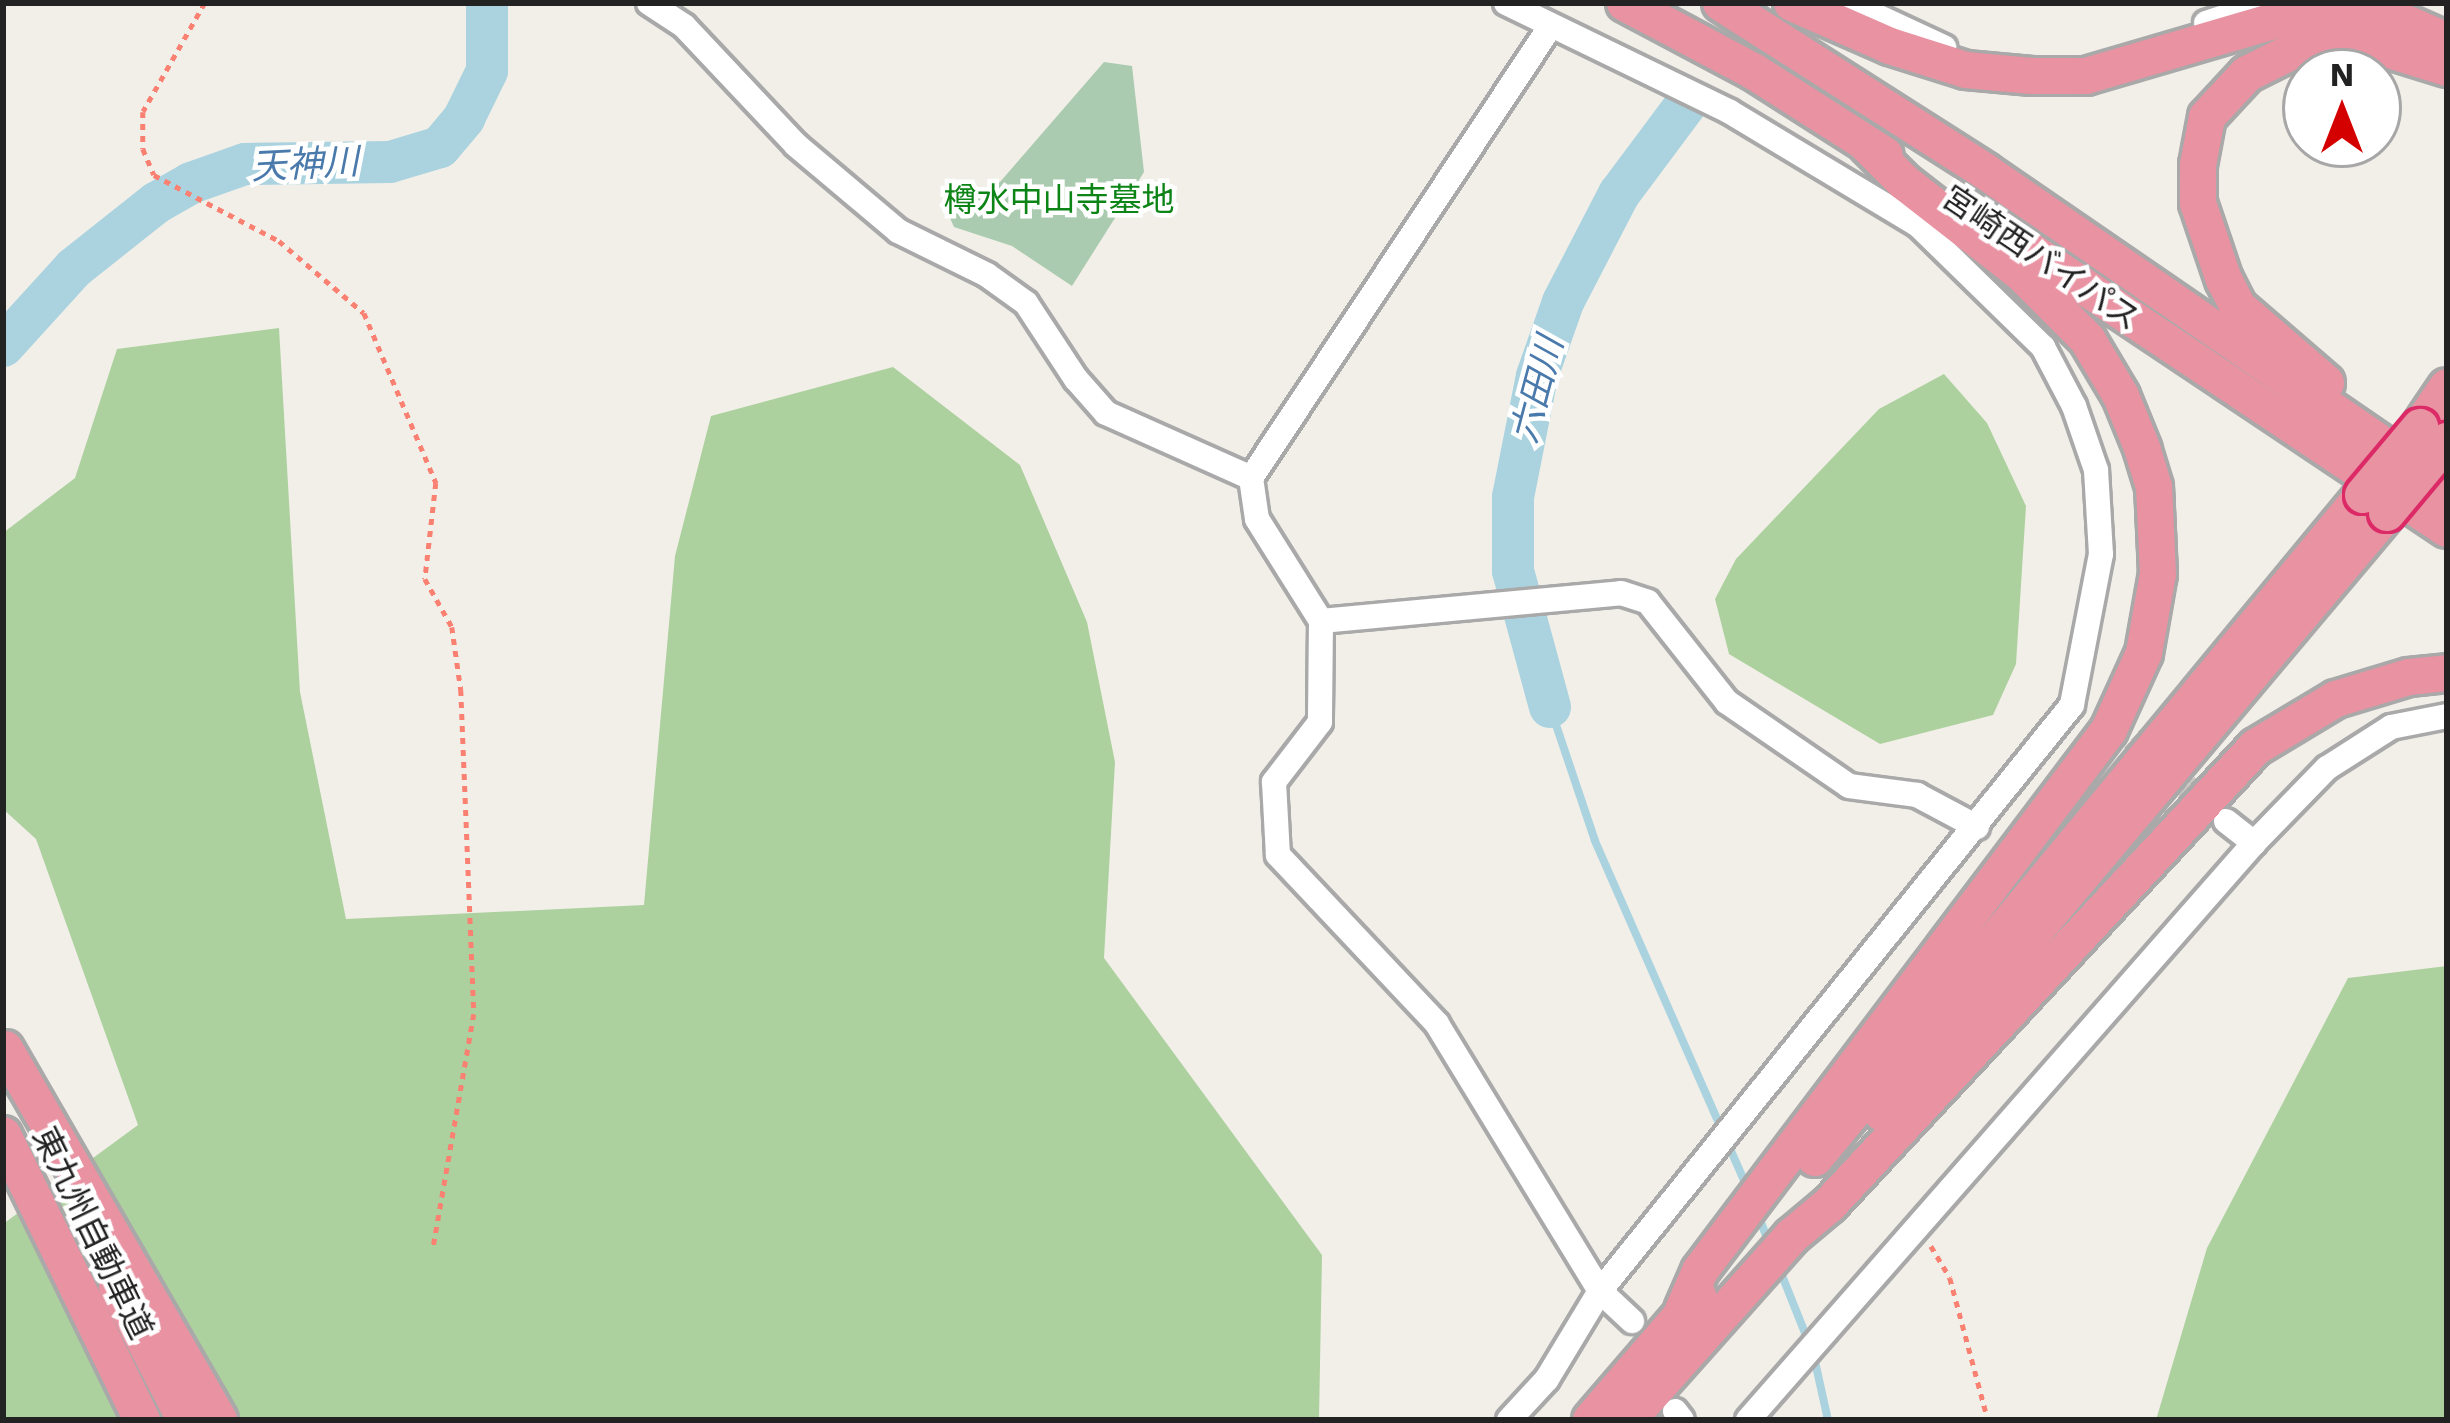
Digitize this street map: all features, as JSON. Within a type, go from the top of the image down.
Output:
[{"type":"highway","name":"宮崎西バイパス","points":[[1625,3],[1753,70],[2447,530]]},
{"type":"highway","name":"宮崎西バイパス","points":[[1721,3],[1986,172],[2447,489]]},
{"type":"highway","points":[[1792,3],[1890,46],[1966,70],[2032,76],[2086,76],[2294,15],[2348,11],[2390,16],[2447,41]]},
{"type":"highway","points":[[2339,417],[2327,384],[2238,307],[2224,280],[2198,203],[2207,117],[2248,74],[2299,48],[2370,44],[2447,68]]},
{"type":"highway","points":[[1683,1310],[1700,1271],[2109,730],[2144,653],[2158,574],[2148,468],[2121,396],[2087,339],[2021,273],[1904,182],[1867,145]]},
{"type":"highway","points":[[1792,1236],[1814,1194],[2434,434],[2447,387]]},
{"type":"highway","points":[[1591,1420],[1683,1310],[1714,1282],[2075,836],[2375,504]]},
{"type":"highway","points":[[1628,1420],[1792,1236],[1829,1205],[2256,747],[2336,699],[2409,677],[2447,673]]},
{"type":"highway","points":[[4,1047],[219,1420]]},
{"type":"highway","name":"東九州自動車道","points":[[4,1047],[185,1420]]},
{"type":"highway","name":"東九州自動車道","points":[[3,1136],[142,1420]]},
{"type":"street","points":[[649,3],[698,39],[796,145],[898,231],[987,274],[1026,303],[1076,379],[1106,413],[1251,478]]},
{"type":"street","points":[[1506,3],[1730,112],[1918,225],[2042,347],[2074,406],[2096,470],[2102,554],[2072,705],[1600,1291],[1547,1379],[1509,1420]]},
{"type":"street","points":[[1849,3],[1942,47],[2032,61],[2109,56],[2196,15],[2267,3]]},
{"type":"street","points":[[1550,27],[1251,478],[1257,519],[1321,620],[1320,722],[1274,782],[1278,855],[1437,1024],[1600,1291],[1632,1321]]},
{"type":"street","points":[[1321,620],[1621,593],[1648,602],[1727,702],[1849,786],[1917,795],[1977,827]]},
{"type":"street","points":[[2072,705],[2099,710]]},
{"type":"street","points":[[1748,1420],[2254,843],[2327,768],[2391,727],[2447,716]]},
{"type":"street","points":[[2226,820],[2254,843]]},
{"type":"path","points":[[205,3],[143,112],[143,149],[154,176],[279,241],[364,313],[436,483],[425,579],[452,627],[461,690],[474,1014],[434,1248]]},
{"type":"path","points":[[1918,1226],[1950,1277],[1988,1420]]},
{"type":"green space","name":"樽水中山寺墓地","points":[[1104,62],[1132,66],[1144,172],[1072,286],[1012,246],[954,227],[950,218],[1000,182]]},
{"type":"green space","points":[[279,328],[300,692],[346,919],[644,905],[675,556],[711,416],[893,367],[1020,465],[1087,622],[1115,762],[1104,958],[1322,1255],[1319,1420],[3,1420],[3,1224],[138,1125],[36,839],[3,809],[3,533],[75,478],[117,349]]},
{"type":"green space","points":[[1944,374],[1987,423],[2026,506],[2016,664],[1993,715],[1880,744],[1729,654],[1715,599],[1736,559],[1879,409]]},
{"type":"green space","points":[[2447,966],[2447,1420],[2156,1420],[2207,1248],[2348,978]]},
{"type":"waterway","name":"天神川","points":[[3,346],[74,268],[156,203],[191,183],[245,164],[390,162],[440,147],[464,118],[487,71],[487,3]]},
{"type":"waterway","name":"六田川","points":[[1550,707],[1513,571],[1513,497],[1537,376],[1563,302],[1619,194],[1686,104]]},
{"type":"waterway","points":[[1550,707],[1595,841],[1747,1187]]},
{"type":"waterway","points":[[1757,1212],[1769,1243]]},
{"type":"waterway","points":[[1779,1268],[1809,1343]]},
{"type":"waterway","points":[[1814,1357],[1828,1420]]},
{"type":"tunnel","points":[[2105,715],[2215,811]]}]
